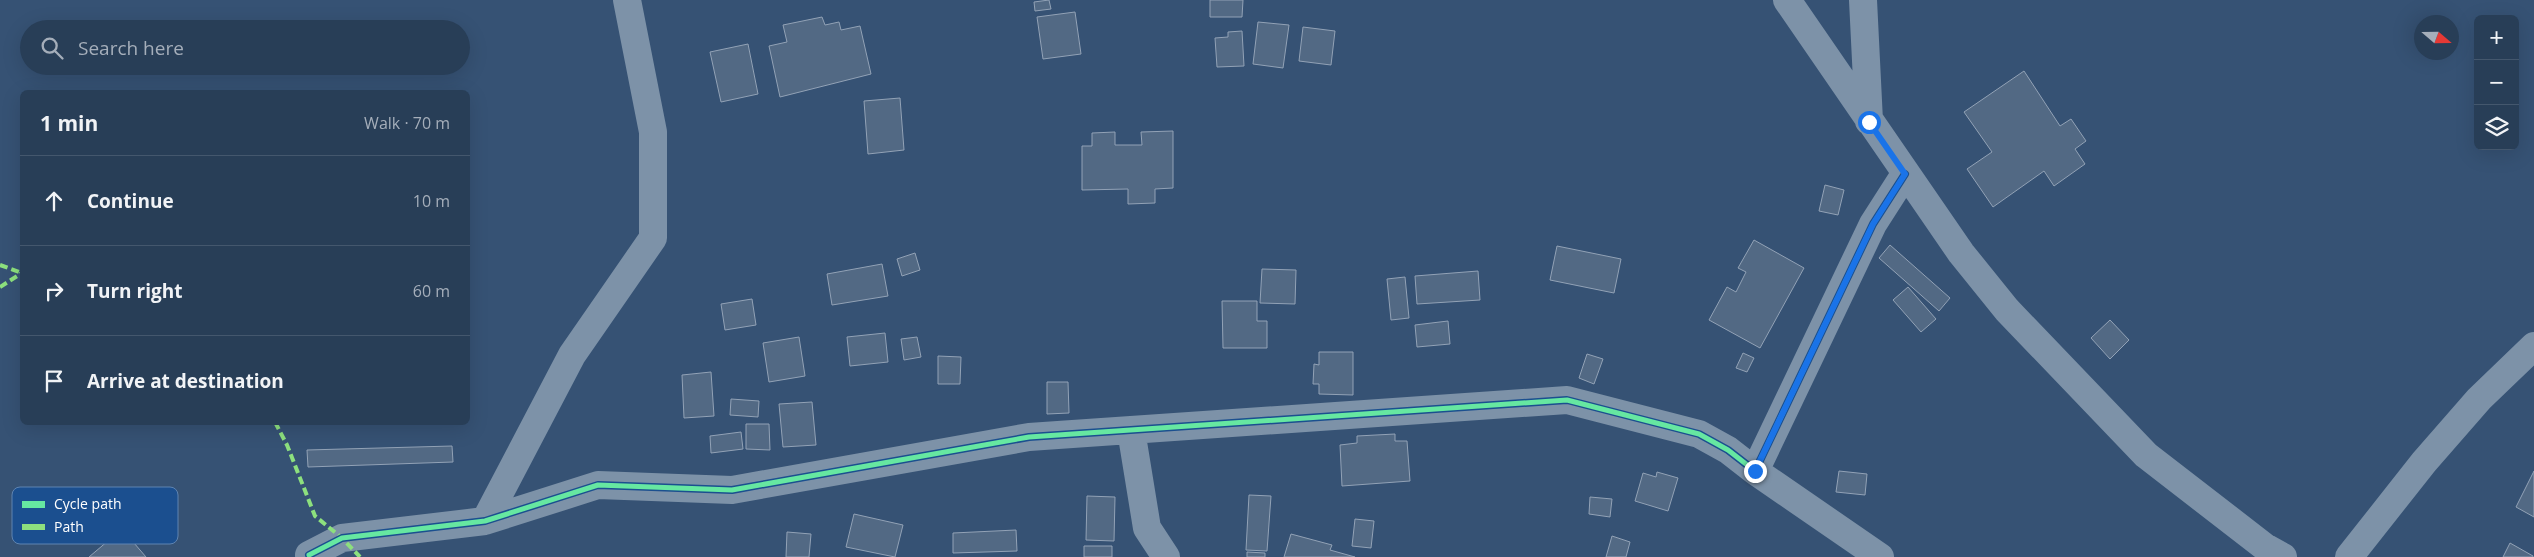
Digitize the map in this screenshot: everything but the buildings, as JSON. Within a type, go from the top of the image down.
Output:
[{"type":"street","points":[[485,521],[572,355],[654,238],[652,132],[627,0]]},
{"type":"street","points":[[1787,0],[1869,122],[1961,253],[2007,310],[2146,455],[2265,547],[2284,557]]},
{"type":"street","points":[[1863,0],[1869,122]]},
{"type":"street","points":[[1755,471],[1873,224],[1905,174]]},
{"type":"street","points":[[2349,557],[2424,462],[2479,399],[2530,356]]},
{"type":"street","points":[[310,555],[342,538],[485,521],[598,485],[732,490],[1029,437],[1567,400],[1699,434],[1728,450],[1755,471],[1880,557]]},
{"type":"street","points":[[1131,430],[1147,528],[1166,557]]},
{"type":"marked path","points":[[0,265],[20,272]]},
{"type":"marked path","points":[[0,287],[20,274]]},
{"type":"marked path","points":[[277,425],[287,445],[315,516],[342,538],[360,557]]},
{"type":"cycle path","points":[[309,555],[342,538],[485,521],[598,485],[732,490],[1029,437],[1567,400],[1699,434],[1728,450],[1755,471],[1873,224],[1905,174]]},
{"type":"route","points":[[1755,471],[1873,224],[1905,174],[1869,122]]}]
